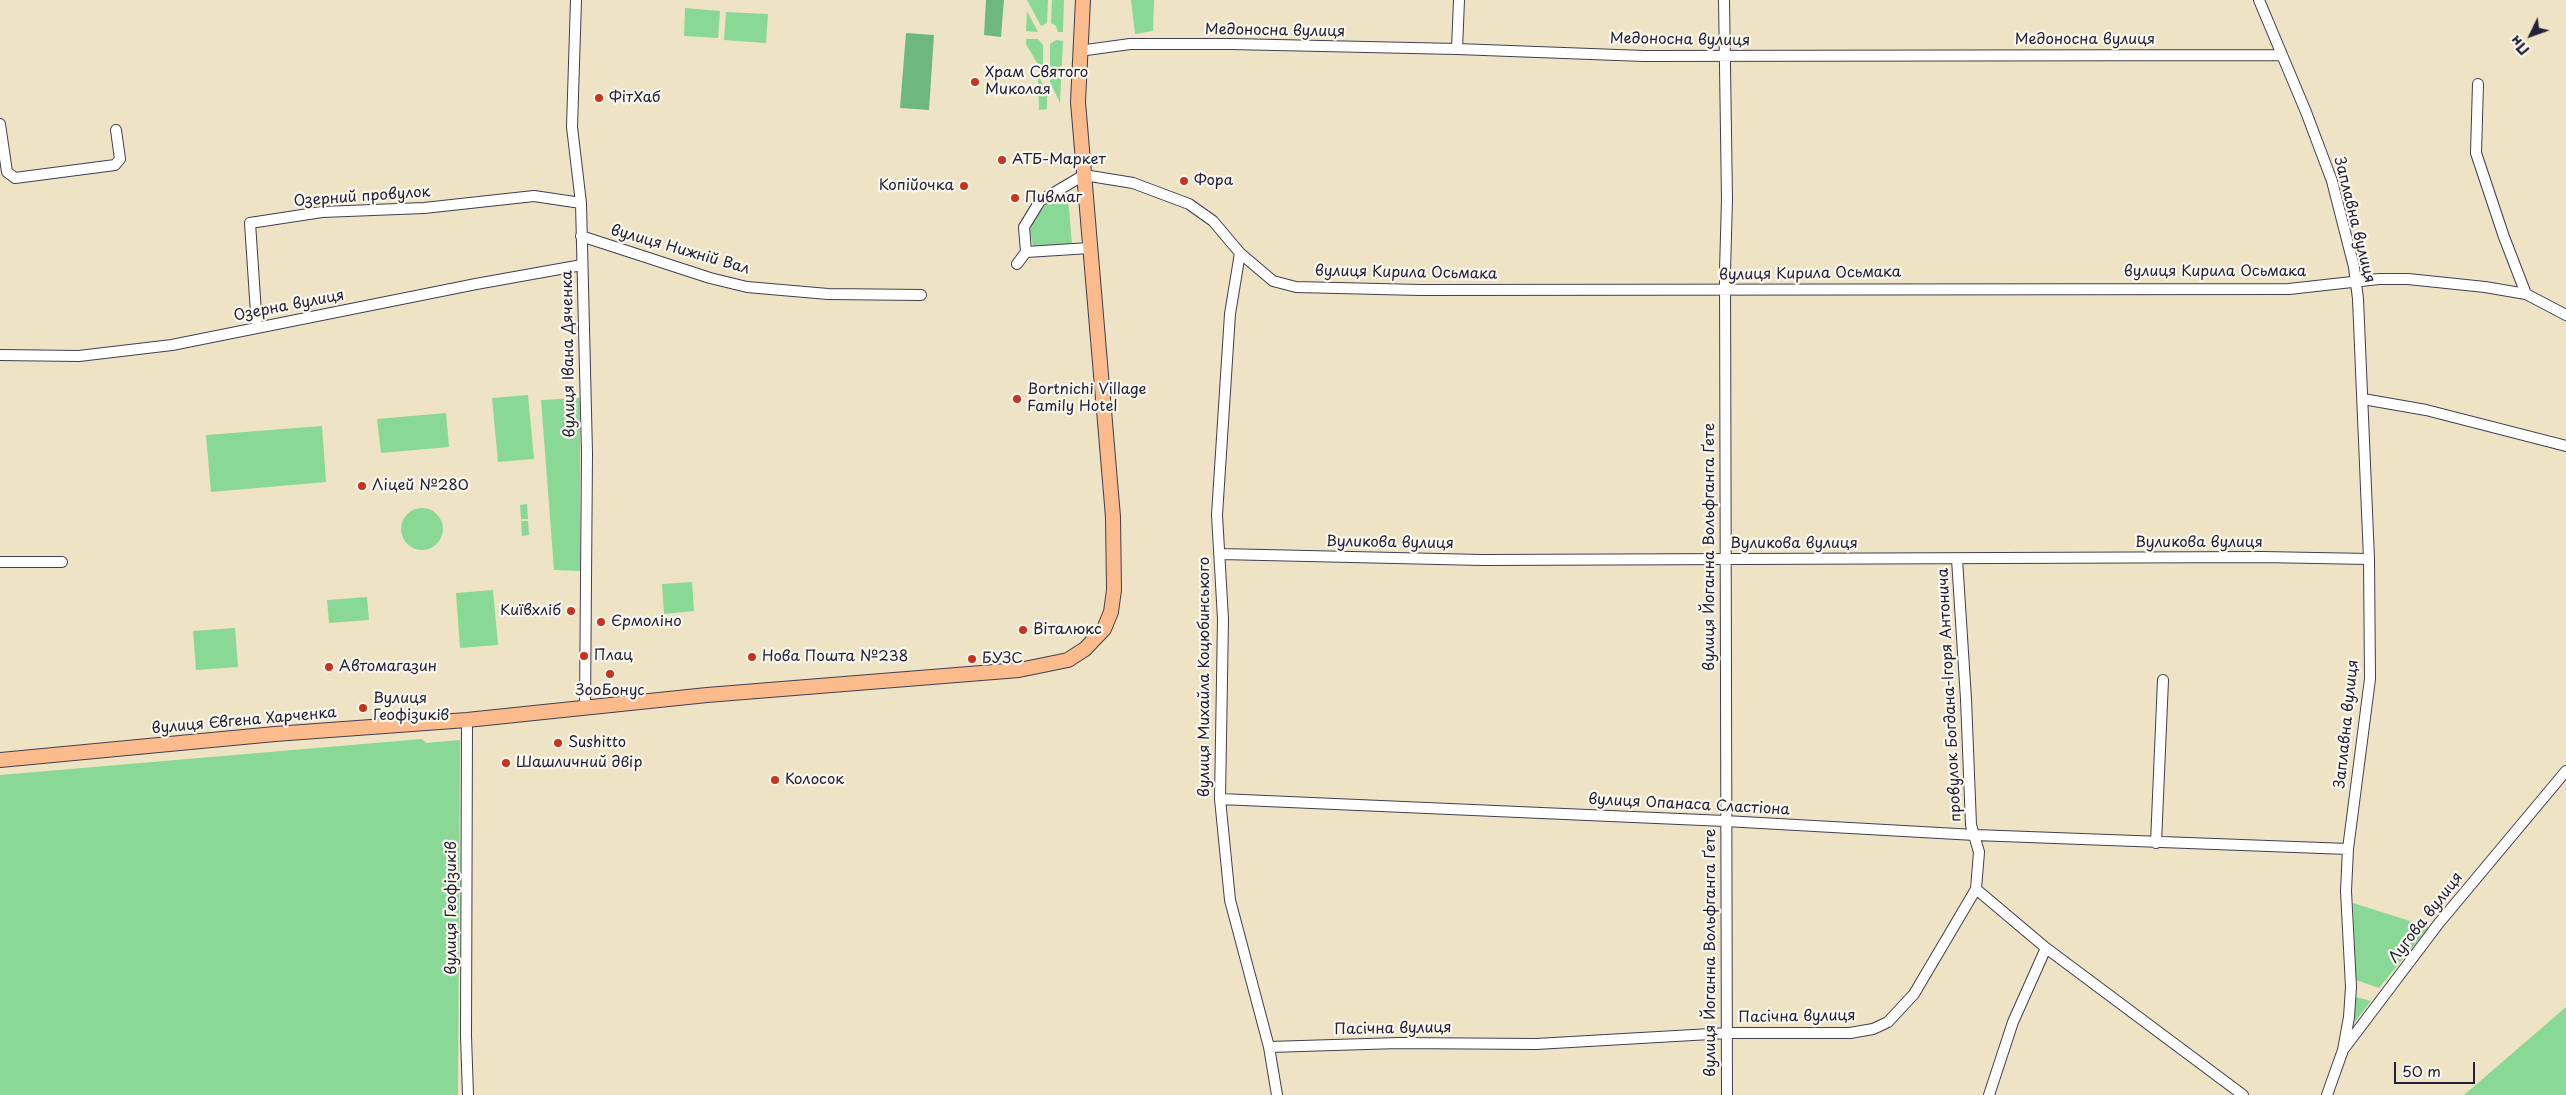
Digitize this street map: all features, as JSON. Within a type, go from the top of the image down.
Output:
[{"type":"main road","name":"вулиця Євгена Харченка","points":[[0,760],[227,738],[467,720],[586,707],[1020,670],[1068,660],[1085,649],[1104,629],[1111,612],[1114,590],[1113,517],[1078,102],[1083,0]]},
{"type":"street","name":"вулиця Івана Дяченка","points":[[576,0],[572,127],[581,203],[586,453],[586,707]]},
{"type":"street","points":[[1457,48],[1459,0]]},
{"type":"street","name":"вулиця Йоганна Вольфганга Ґете","points":[[1724,0],[1727,199],[1725,290],[1727,1095]]},
{"type":"street","name":"Заплавна вулиця","points":[[2259,0],[2306,112],[2332,181],[2356,281],[2369,559],[2370,679],[2348,850],[2346,891],[2351,987],[2349,1017],[2343,1050]]},
{"type":"street","name":"Медоносна вулиця","points":[[1079,51],[1130,44],[1457,48],[1644,56],[2282,55]]},
{"type":"street","points":[[2478,84],[2476,153],[2504,237],[2526,294]]},
{"type":"street","points":[[0,124],[7,172],[15,178],[115,166],[120,159],[116,130]]},
{"type":"street","points":[[1016,264],[1026,252],[1024,227],[1040,201],[1084,175]]},
{"type":"street","name":"вулиця Кирила Осьмака","points":[[1084,175],[1133,183],[1189,204],[1213,221],[1240,253],[1273,282],[1296,287],[1410,290],[2289,289],[2356,281],[2408,279],[2485,287],[2526,294],[2566,315]]},
{"type":"street","name":"Озерний провулок","points":[[257,328],[250,223],[322,212],[424,208],[534,196],[581,203]]},
{"type":"street","name":"вулиця Нижній Вал","points":[[581,236],[710,278],[747,287],[828,294],[921,295]]},
{"type":"street","points":[[1026,252],[1090,248]]},
{"type":"street","name":"вулиця Михайла Коцюбинського","points":[[1240,253],[1230,314],[1217,515],[1220,554],[1223,692],[1219,760],[1220,799],[1230,900],[1268,1047],[1277,1095]]},
{"type":"street","name":"Озерна вулиця","points":[[0,355],[79,356],[172,345],[476,284],[582,265]]},
{"type":"street","points":[[2363,399],[2426,410],[2566,446]]},
{"type":"street","name":"Вуликова вулиця","points":[[1220,554],[1491,560],[2262,557],[2369,559]]},
{"type":"street","name":"провулок Богдана-Ігоря Антонича","points":[[1957,558],[1966,699],[1971,825],[1979,852],[1976,889]]},
{"type":"street","points":[[0,562],[62,562]]},
{"type":"street","points":[[2156,844],[2163,680]]},
{"type":"street","name":"вулиця Геофізиків","points":[[467,720],[466,1036],[468,1095]]},
{"type":"street","name":"Лугова вулиця","points":[[2327,1095],[2343,1050],[2439,923],[2566,771]]},
{"type":"street","name":"вулиця Опанаса Сластіона","points":[[1220,799],[1726,821],[2156,844],[2263,845],[2348,850]]},
{"type":"street","points":[[1976,889],[2046,948],[2243,1095]]},
{"type":"street","name":"Пасічна вулиця","points":[[1268,1047],[1399,1043],[1536,1044],[1728,1033],[1850,1032],[1873,1029],[1888,1022],[1914,994],[1976,889]]},
{"type":"street","points":[[1989,1095],[2013,1022],[2046,948]]},
{"type":"green space","points":[[986,0],[1004,0],[1001,37],[984,35]]},
{"type":"green space","points":[[1027,0],[1048,0],[1047,23],[1041,26]]},
{"type":"green space","points":[[1052,0],[1064,0],[1063,32],[1058,32],[1056,26],[1051,23]]},
{"type":"green space","points":[[1131,0],[1154,0],[1153,31],[1135,34]]},
{"type":"green space","points":[[685,8],[720,11],[718,38],[684,36]]},
{"type":"green space","points":[[1027,11],[1038,32],[1026,31]]},
{"type":"green space","points":[[726,12],[768,14],[766,43],[724,40]]},
{"type":"green space","points":[[906,33],[934,35],[929,110],[900,108]]},
{"type":"green space","points":[[1026,39],[1038,39],[1043,45],[1043,73],[1026,44]]},
{"type":"green space","points":[[1056,40],[1063,41],[1060,103],[1050,82],[1050,44]]},
{"type":"green space","points":[[1038,75],[1047,93],[1047,109],[1039,110]]},
{"type":"green space","points":[[1062,195],[1068,196],[1072,244],[1033,247],[1030,231],[1033,220],[1048,202]]},
{"type":"green space","points":[[528,395],[534,459],[498,462],[492,398]]},
{"type":"green space","points":[[580,398],[580,571],[554,570],[541,400]]},
{"type":"green space","points":[[446,413],[449,447],[381,453],[377,419]]},
{"type":"green space","points":[[322,426],[326,482],[211,492],[206,435]]},
{"type":"green space","points":[[527,504],[528,519],[521,519],[520,505]]},
{"type":"green space","points":[[426,508],[434,511],[440,517],[443,529],[440,541],[434,547],[418,550],[410,547],[404,541],[401,525],[404,517],[410,511]]},
{"type":"green space","points":[[521,521],[528,521],[529,535],[522,536]]},
{"type":"green space","points":[[692,582],[694,611],[664,614],[662,584]]},
{"type":"green space","points":[[493,590],[498,645],[460,648],[456,593]]},
{"type":"green space","points":[[367,597],[369,620],[329,623],[327,600]]},
{"type":"green space","points":[[235,628],[238,667],[196,670],[193,631]]},
{"type":"green space","points":[[422,739],[426,743],[460,740],[458,1095],[0,1095],[0,775]]},
{"type":"green space","points":[[2353,903],[2429,927],[2379,988],[2356,980]]},
{"type":"green space","points":[[2356,997],[2371,1001],[2354,1023]]},
{"type":"green space","points":[[2566,1007],[2566,1095],[2464,1095]]},
{"type":"place","name":"Храм Святого Миколая","points":[[975,82]]},
{"type":"place","name":"ФітХаб","points":[[599,98]]},
{"type":"place","name":"АТБ-Маркет","points":[[1002,160]]},
{"type":"place","name":"Фора","points":[[1184,181]]},
{"type":"place","name":"Копійочка","points":[[964,186]]},
{"type":"place","name":"Пивмаг","points":[[1015,198]]},
{"type":"place","name":"Bortnichi Village Family Hotel","points":[[1017,399]]},
{"type":"place","name":"Ліцей №280","points":[[362,486]]},
{"type":"place","name":"Київхліб","points":[[571,611]]},
{"type":"place","name":"Єрмоліно","points":[[601,622]]},
{"type":"place","name":"Віталюкс","points":[[1023,630]]},
{"type":"place","name":"Плац","points":[[584,656]]},
{"type":"place","name":"Нова Пошта №238","points":[[752,657]]},
{"type":"place","name":"БУЗС","points":[[972,659]]},
{"type":"place","name":"Автомагазин","points":[[329,667]]},
{"type":"place","name":"ЗооБонус","points":[[610,674]]},
{"type":"place","name":"Вулиця Геофізиків","points":[[363,708]]},
{"type":"place","name":"Sushitto","points":[[558,743]]},
{"type":"place","name":"Шашличний двір","points":[[506,763]]},
{"type":"place","name":"Колосок","points":[[775,780]]}]
